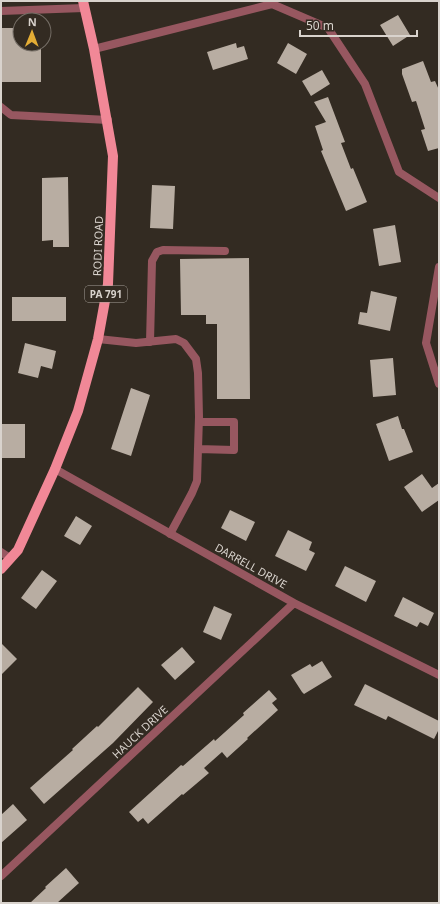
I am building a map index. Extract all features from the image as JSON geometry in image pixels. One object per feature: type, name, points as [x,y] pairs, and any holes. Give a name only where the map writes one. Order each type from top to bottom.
[{"type":"main road","name":"RODI ROAD","points":[[1,569],[18,550],[55,469],[78,411],[98,339],[108,284],[113,156],[108,120],[94,49],[83,4]]},
{"type":"street","points":[[1,11],[83,4]]},
{"type":"street","points":[[94,49],[272,4],[328,28],[365,84],[399,172],[439,198]]},
{"type":"street","points":[[1,106],[10,115],[108,120]]},
{"type":"street","points":[[150,342],[152,262],[157,252],[164,250],[225,251]]},
{"type":"street","points":[[439,267],[426,343],[439,384]]},
{"type":"street","points":[[98,339],[126,343],[176,339],[184,343],[196,359],[198,373],[199,422],[197,481],[170,534]]},
{"type":"street","points":[[198,449],[234,450],[234,422],[199,422]]},
{"type":"street","name":"DARRELL DRIVE","points":[[55,469],[294,603],[439,675]]},
{"type":"street","points":[[1,552],[10,558]]},
{"type":"street","name":"HAUCK DRIVE","points":[[1,876],[294,603]]},
{"type":"building","points":[[398,15],[410,35],[393,46],[380,25]]},
{"type":"building","points":[[1,28],[12,28],[12,52],[41,52],[41,82],[1,82]]},
{"type":"building","points":[[236,43],[237,48],[244,46],[248,59],[213,70],[207,52]]},
{"type":"building","points":[[288,43],[307,54],[296,74],[277,63]]},
{"type":"building","points":[[423,61],[431,82],[435,81],[439,90],[439,148],[428,151],[421,130],[425,129],[416,101],[412,102],[402,74],[402,69]]},
{"type":"building","points":[[322,70],[330,84],[311,96],[302,81]]},
{"type":"building","points":[[328,97],[345,142],[341,143],[351,169],[353,168],[367,202],[346,211],[321,151],[323,150],[315,126],[326,122],[314,102]]},
{"type":"building","points":[[68,177],[69,247],[53,247],[53,240],[42,241],[42,178]]},
{"type":"building","points":[[152,185],[175,186],[173,229],[150,228]]},
{"type":"building","points":[[395,225],[401,262],[379,266],[373,229]]},
{"type":"building","points":[[249,258],[250,399],[217,399],[217,324],[206,324],[206,315],[181,315],[180,259]]},
{"type":"building","points":[[371,291],[397,297],[390,331],[358,324],[360,312],[367,313]]},
{"type":"building","points":[[12,297],[66,297],[66,321],[12,321]]},
{"type":"building","points":[[25,343],[56,351],[52,369],[41,366],[38,378],[18,373]]},
{"type":"building","points":[[393,358],[396,395],[373,397],[370,360]]},
{"type":"building","points":[[131,388],[150,395],[131,456],[111,449]]},
{"type":"building","points":[[398,416],[402,429],[404,429],[413,452],[389,461],[376,424]]},
{"type":"building","points":[[1,424],[25,424],[25,458],[1,458]]},
{"type":"building","points":[[422,474],[432,488],[439,483],[439,500],[422,512],[404,487]]},
{"type":"building","points":[[230,510],[255,522],[246,541],[221,528]]},
{"type":"building","points":[[76,516],[92,526],[80,545],[64,536]]},
{"type":"building","points":[[288,530],[312,542],[309,550],[315,553],[306,571],[275,556]]},
{"type":"building","points":[[345,566],[376,581],[366,602],[335,586]]},
{"type":"building","points":[[42,570],[57,581],[36,609],[21,598]]},
{"type":"building","points":[[403,597],[434,613],[428,626],[420,622],[417,627],[394,616]]},
{"type":"building","points":[[214,606],[232,614],[221,640],[203,632]]},
{"type":"building","points":[[1,643],[17,659],[1,675]]},
{"type":"building","points":[[182,647],[195,662],[175,680],[161,665]]},
{"type":"building","points":[[322,661],[332,677],[304,694],[291,675],[310,664],[312,667]]},
{"type":"building","points":[[365,684],[439,721],[439,729],[434,739],[388,716],[386,720],[354,705]]},
{"type":"building","points":[[138,687],[153,702],[113,743],[44,804],[30,788],[73,750],[72,749],[97,726],[98,727]]},
{"type":"building","points":[[269,690],[277,699],[272,703],[278,710],[227,758],[222,752],[204,768],[209,773],[183,795],[182,794],[148,824],[143,818],[138,822],[129,812],[181,765],[183,766],[214,739],[215,741]]},
{"type":"building","points":[[13,804],[27,820],[1,843],[1,815]]},
{"type":"building","points":[[66,868],[79,883],[57,903],[30,903],[46,888],[45,887]]}]
